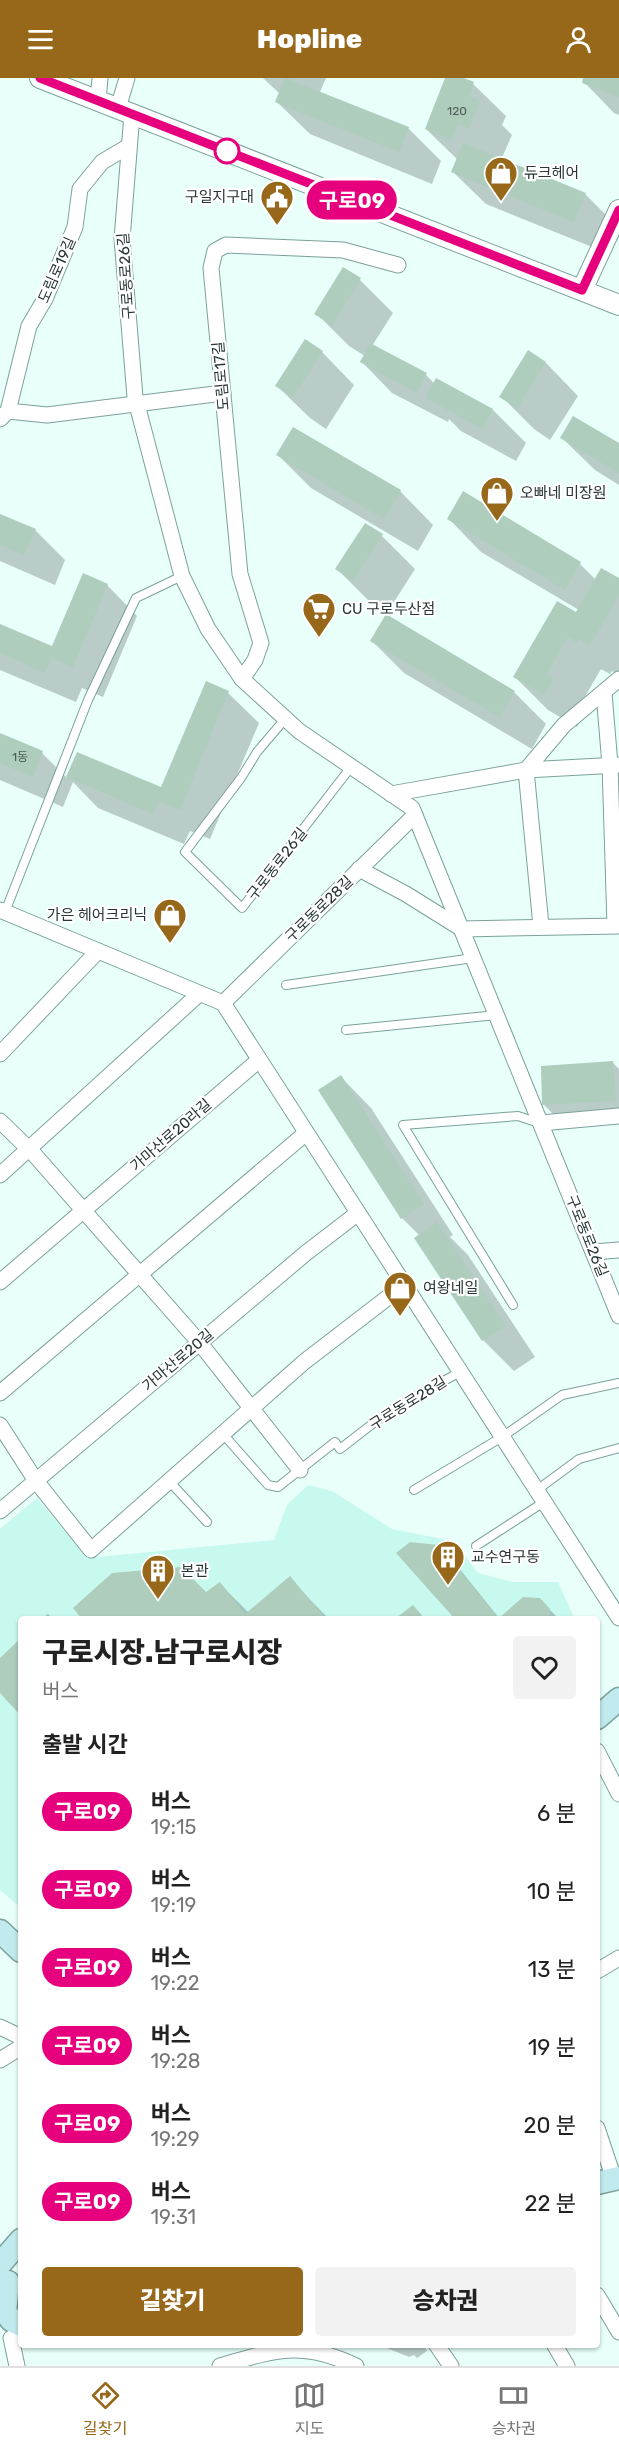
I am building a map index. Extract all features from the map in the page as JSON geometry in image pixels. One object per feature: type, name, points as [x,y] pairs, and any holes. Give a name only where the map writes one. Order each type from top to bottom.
[{"type":"main road","points":[[600,1715],[619,1699]]},
{"type":"main road","points":[[0,1931],[18,1948]]},
{"type":"main road","points":[[13,2335],[11,2320],[5,2311],[7,2276],[18,2248]]},
{"type":"street","points":[[40,78],[619,304]]},
{"type":"street","points":[[98,101],[100,78]]},
{"type":"street","name":"구로동로26길","points":[[127,78],[125,111],[129,146],[122,239],[136,403],[182,576],[208,629],[242,680],[285,719],[412,808],[619,1316]]},
{"type":"street","name":"도림로19길","points":[[4,415],[30,326],[45,299],[75,227],[80,189],[102,162],[129,146]]},
{"type":"street","points":[[582,290],[619,210]]},
{"type":"street","name":"도림로17길","points":[[242,680],[255,660],[261,644],[240,574],[211,267],[215,251],[226,245],[344,250],[398,265]]},
{"type":"street","points":[[4,415],[47,415],[223,393]]},
{"type":"street","points":[[541,926],[526,770],[564,725],[619,679]]},
{"type":"street","points":[[359,869],[406,894],[462,929],[617,926],[615,765],[604,693]]},
{"type":"street","points":[[391,795],[526,770],[615,765]]},
{"type":"street","name":"구로동로28길","points":[[415,815],[223,1004],[619,1618]]},
{"type":"street","points":[[2,914],[98,951],[223,1004]]},
{"type":"street","points":[[0,1054],[98,951]]},
{"type":"street","points":[[0,1174],[199,994]]},
{"type":"street","name":"가마산로20라길","points":[[0,1282],[259,1060]]},
{"type":"street","points":[[541,1123],[619,1116]]},
{"type":"street","points":[[0,1121],[84,1211],[199,1342],[300,1470]]},
{"type":"street","points":[[0,1393],[141,1276],[306,1133]]},
{"type":"street","name":"가마산로20길","points":[[0,1510],[306,1252],[358,1214]]},
{"type":"street","points":[[593,1252],[619,1250]]},
{"type":"street","points":[[0,1425],[36,1481],[91,1550],[304,1362],[404,1285]]},
{"type":"street","points":[[600,1757],[619,1794]]},
{"type":"street","points":[[600,1970],[618,1961]]},
{"type":"street","points":[[0,2027],[18,2036]]},
{"type":"street","points":[[0,2060],[18,2049]]},
{"type":"street","points":[[600,2140],[610,2180]]},
{"type":"street","points":[[600,2300],[619,2332]]},
{"type":"street","points":[[13,2335],[17,2366]]},
{"type":"street","points":[[439,2348],[452,2366]]},
{"type":"street","points":[[556,2348],[567,2366]]},
{"type":"street","points":[[220,2366],[270,2352],[292,2349],[327,2354],[356,2366]]},
{"type":"lane","points":[[2,914],[51,797],[88,700],[136,598],[182,576]]},
{"type":"lane","name":"구로동로26길","points":[[285,719],[257,752],[241,778],[185,852],[242,908],[351,767]]},
{"type":"lane","points":[[286,985],[473,958]]},
{"type":"lane","points":[[346,1030],[497,1015]]},
{"type":"lane","points":[[513,1305],[403,1125],[518,1116],[541,1123]]},
{"type":"lane","name":"구로동로28길","points":[[223,1434],[268,1485],[278,1487],[335,1442],[340,1449],[389,1411],[460,1371]]},
{"type":"lane","points":[[414,1490],[502,1437],[562,1395],[619,1383]]},
{"type":"lane","points":[[476,1546],[540,1496],[579,1459],[619,1448]]},
{"type":"lane","points":[[169,1481],[207,1522]]},
{"type":"shaded area","points":[[308,1485],[332,1491],[392,1529],[442,1539],[458,1547],[478,1573],[513,1582],[558,1582],[573,1616],[18,1616],[18,1905],[0,1890],[0,1529],[37,1498],[87,1558],[274,1540],[287,1505]]},
{"type":"building","points":[[285,78],[409,127],[399,152],[275,102]]},
{"type":"building","points":[[445,78],[464,78],[474,82],[469,96],[480,101],[469,128],[458,124],[451,140],[425,129]]},
{"type":"building","points":[[583,78],[619,78],[619,97],[582,83]]},
{"type":"building","points":[[463,143],[586,193],[574,222],[451,172]]},
{"type":"building","points":[[343,267],[361,278],[332,325],[314,314]]},
{"type":"building","points":[[305,339],[323,351],[293,397],[275,386]]},
{"type":"building","points":[[370,343],[427,373],[417,393],[360,362]]},
{"type":"building","points":[[528,350],[546,362],[517,408],[499,397]]},
{"type":"building","points":[[436,378],[493,409],[483,429],[426,398]]},
{"type":"building","points":[[573,416],[619,443],[619,473],[560,438]]},
{"type":"building","points":[[293,427],[401,490],[384,519],[276,455]]},
{"type":"building","points":[[463,491],[581,562],[565,590],[447,519]]},
{"type":"building","points":[[0,514],[36,529],[24,555],[0,545]]},
{"type":"building","points":[[365,523],[383,534],[353,581],[335,569]]},
{"type":"building","points":[[601,568],[619,578],[619,595],[590,645],[578,639],[576,642],[568,637],[546,675],[553,679],[544,695],[513,677],[557,601],[576,612]]},
{"type":"building","points":[[83,573],[108,584],[73,667],[51,658],[45,673],[0,653],[0,624],[52,646]]},
{"type":"building","points":[[386,614],[515,691],[499,717],[370,641]]},
{"type":"building","points":[[206,681],[229,691],[180,810],[159,801],[153,814],[66,777],[77,752],[161,787]]},
{"type":"building","points":[[0,733],[43,751],[33,777],[0,763]]},
{"type":"building","points":[[613,1061],[616,1101],[542,1105],[541,1066]]},
{"type":"building","points":[[341,1075],[424,1204],[401,1219],[318,1090]]},
{"type":"building","points":[[437,1222],[506,1326],[482,1341],[414,1238]]},
{"type":"building","name":"교수연구동","points":[[410,1542],[439,1545],[496,1616],[452,1616],[396,1553]]},
{"type":"building","name":"본관","points":[[181,1567],[206,1592],[220,1582],[245,1614],[290,1576],[323,1616],[79,1616],[73,1608],[112,1573]]},
{"type":"building","name":"교수연구동","points":[[523,1597],[540,1598],[550,1609],[549,1616],[501,1616]]},
{"type":"building","points":[[413,1605],[422,1616],[399,1616]]},
{"type":"building","points":[[18,1641],[18,1713],[0,1693],[0,1658]]},
{"type":"bus line","name":"구로09","points":[[40,78],[582,290],[619,210]]},
{"type":"place","name":"듀크헤어","points":[[501,202]]},
{"type":"place","name":"구일지구대","points":[[277,226]]},
{"type":"place","name":"오빠네 미장원","points":[[497,522]]},
{"type":"place","name":"CU 구로두산점","points":[[319,638]]},
{"type":"place","name":"가은 헤어크리닉","points":[[170,944]]},
{"type":"place","name":"여왕네일","points":[[400,1317]]},
{"type":"place","name":"교수연구동","points":[[448,1586]]},
{"type":"place","name":"본관","points":[[158,1600]]}]
